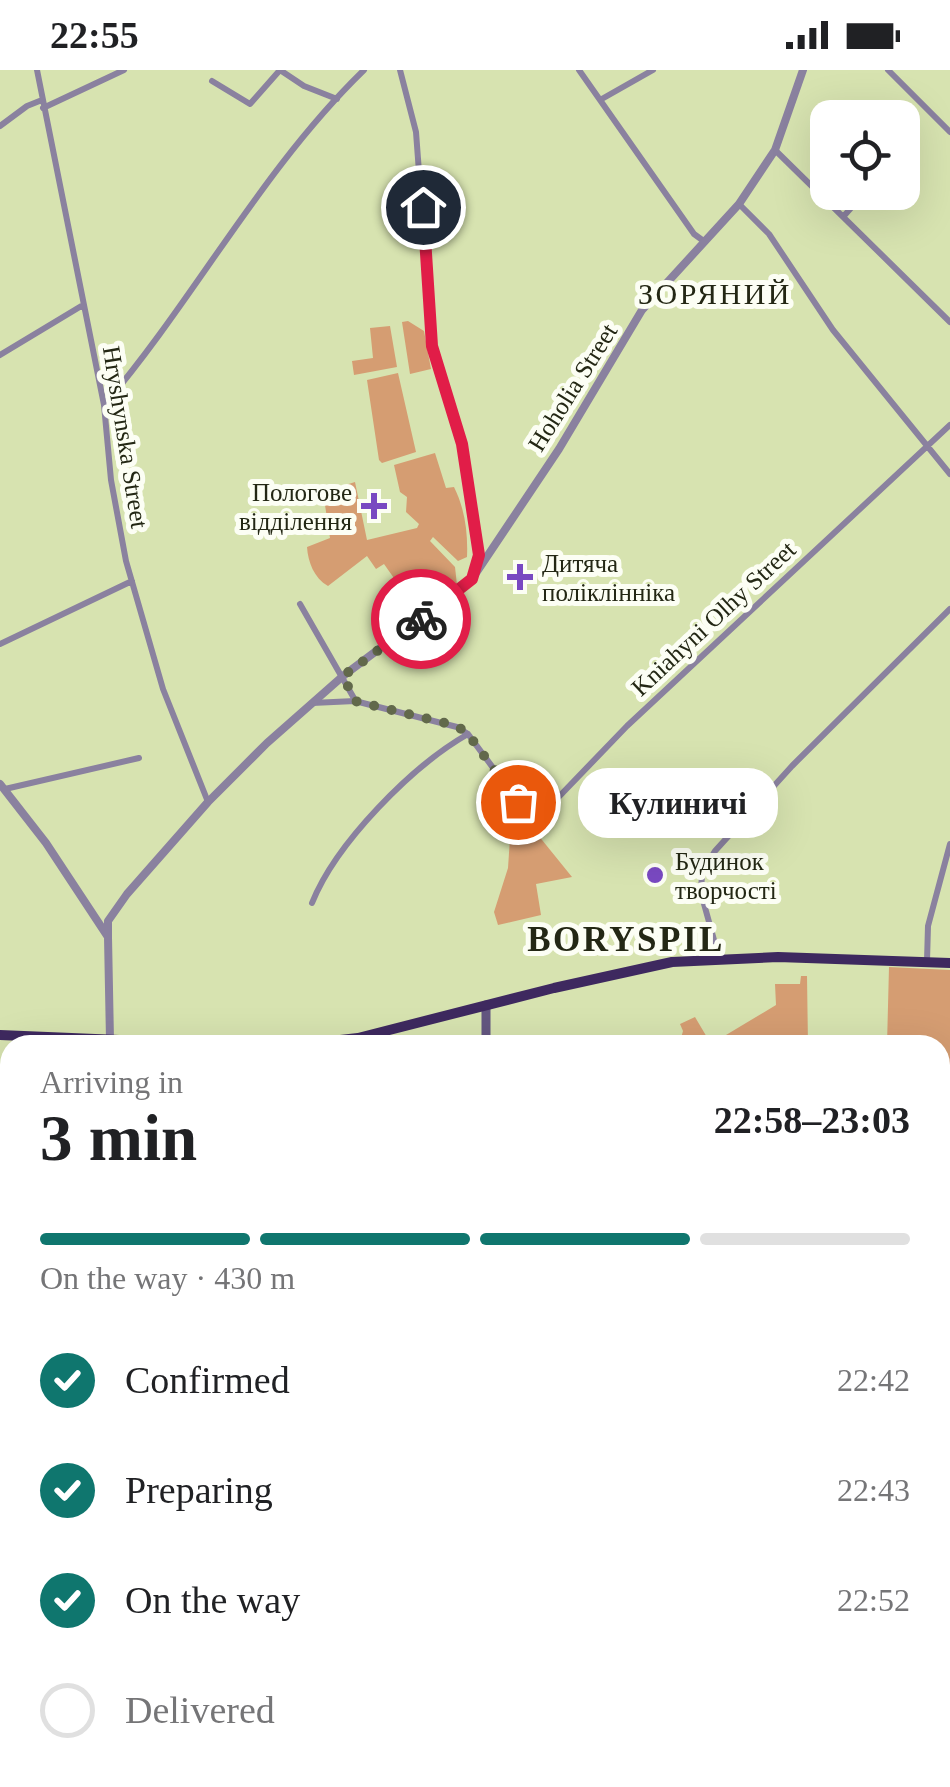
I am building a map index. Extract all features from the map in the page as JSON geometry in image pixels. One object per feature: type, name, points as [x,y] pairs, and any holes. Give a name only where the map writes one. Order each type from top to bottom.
[{"type":"highway","points":[[370,1035],[628,971],[719,958],[950,963]]},
{"type":"main road","points":[[486,1006],[486,1035]]},
{"type":"street","name":"Hryshynska Street","points":[[37,70],[104,406],[111,480],[132,582],[164,689],[208,802]]},
{"type":"street","points":[[0,126],[27,106],[42,104],[124,70]]},
{"type":"street","points":[[104,406],[141,362],[246,212],[364,70]]},
{"type":"street","points":[[400,70],[416,132],[432,346],[462,444],[476,528],[479,555],[472,579]]},
{"type":"street","points":[[579,70],[694,234],[706,242]]},
{"type":"street","points":[[600,100],[653,70]]},
{"type":"street","name":"Hoholia Street","points":[[108,937],[108,920],[114,910],[208,802],[343,676],[472,579],[559,449],[642,310],[740,204],[775,150],[803,70]]},
{"type":"street","points":[[888,70],[950,132]]},
{"type":"street","points":[[212,82],[250,104],[276,74],[284,71],[304,86],[337,99]]},
{"type":"street","points":[[775,150],[950,322]]},
{"type":"street","points":[[740,204],[769,234],[832,330],[950,474]]},
{"type":"street","points":[[843,217],[849,210]]},
{"type":"street","points":[[0,356],[83,305]]},
{"type":"street","name":"Kniahyni Olhy Street","points":[[468,734],[525,810],[538,814],[950,425]]},
{"type":"street","points":[[0,644],[132,582]]},
{"type":"street","points":[[300,604],[355,701]]},
{"type":"street","points":[[719,958],[701,893],[702,873],[715,851],[792,766],[950,609]]},
{"type":"street","points":[[311,704],[355,701],[457,726],[468,734],[370,816],[328,870],[312,903]]},
{"type":"street","points":[[109,1035],[108,937],[46,842],[2,786],[139,758]]},
{"type":"street","points":[[927,962],[928,926],[950,844]]},
{"type":"shaded area","points":[[408,321],[424,331],[431,369],[410,374],[402,322]]},
{"type":"shaded area","points":[[390,326],[397,367],[354,375],[352,361],[373,358],[370,328]]},
{"type":"shaded area","points":[[398,373],[416,452],[382,463],[367,380]]},
{"type":"shaded area","points":[[435,453],[446,488],[454,487],[461,504],[467,557],[458,561],[433,537],[430,541],[455,567],[457,585],[408,622],[404,617],[415,608],[384,564],[376,569],[367,556],[328,586],[323,583],[313,569],[307,547],[330,538],[323,492],[355,482],[367,540],[417,528],[419,524],[406,512],[407,497],[400,492],[394,465]]},
{"type":"shaded area","points":[[512,808],[517,809],[572,877],[536,884],[541,915],[498,925],[494,912],[508,868]]},
{"type":"shaded area","points":[[889,967],[950,970],[950,1035],[887,1035]]},
{"type":"shaded area","points":[[801,976],[807,976],[808,1035],[726,1035],[776,1005],[775,984],[800,984]]},
{"type":"shaded area","points":[[695,1017],[706,1035],[682,1035],[680,1024]]},
{"type":"way so far","points":[[421,619],[343,676],[355,701],[457,726],[468,734],[518,802]]},
{"type":"place","name":"Пологове відділення","points":[[374,506]]},
{"type":"place","name":"Дитяча поліклінніка","points":[[520,577]]},
{"type":"place","name":"Кулиничі","points":[[518,802]]},
{"type":"place","name":"Будинок творчості","points":[[655,875]]},
{"type":"district","name":"ЗОРЯНИЙ","points":[[715,294]]},
{"type":"district","name":"BORYSPIL","points":[[626,939]]},
{"type":"route","points":[[421,619],[472,579],[479,555],[462,444],[432,346],[423,207]]}]
